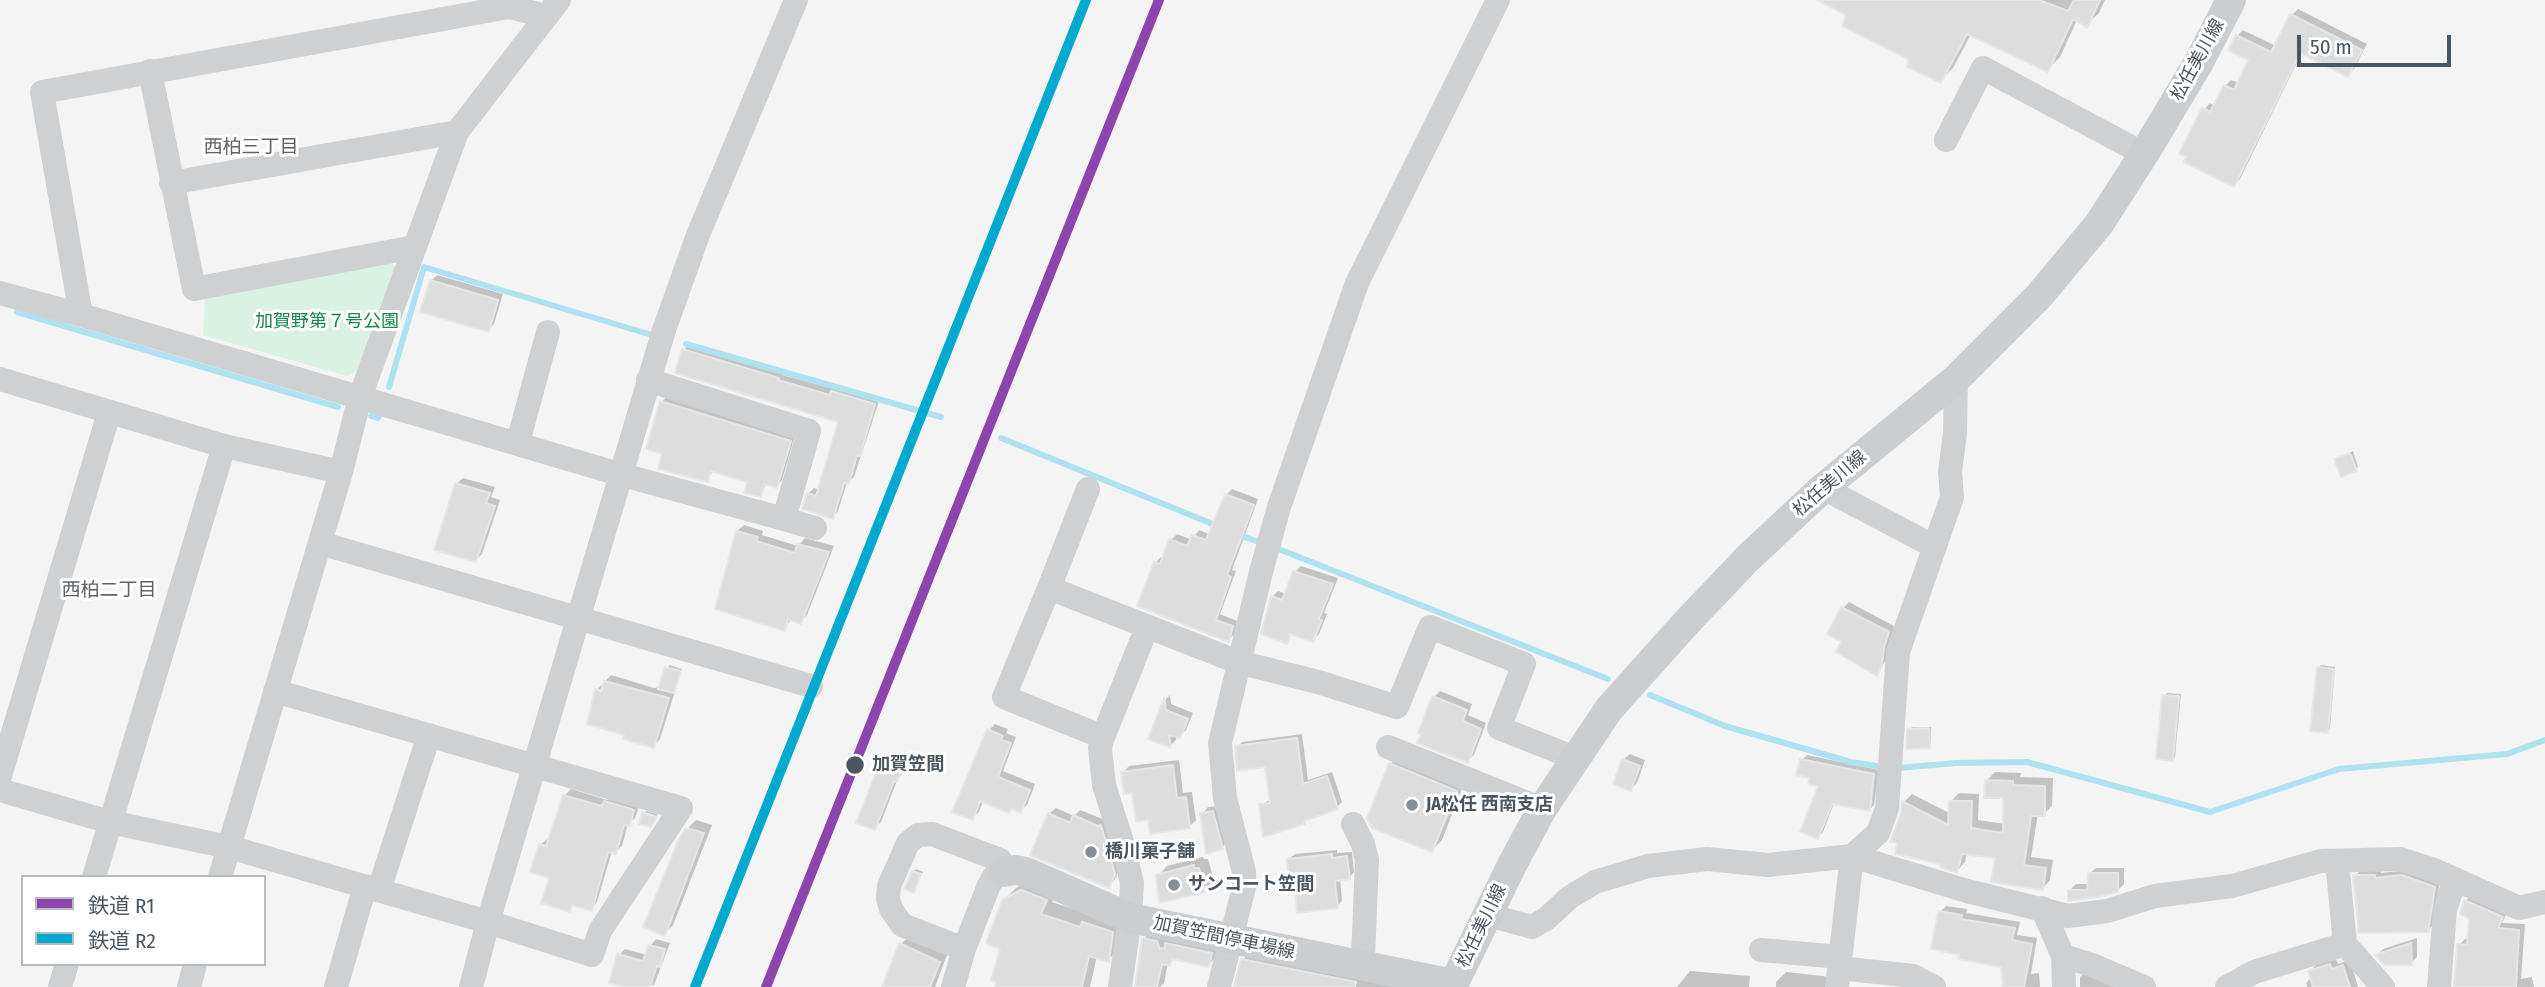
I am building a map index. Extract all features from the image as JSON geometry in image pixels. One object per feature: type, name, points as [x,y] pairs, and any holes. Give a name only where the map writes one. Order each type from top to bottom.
[{"type":"main road","name":"松任美川線","points":[[1453,985],[1542,809],[1609,709],[1748,558],[1823,488],[1956,379],[2039,296],[2099,224],[2199,62],[2231,0]]},
{"type":"main road","name":"加賀笠間停車場線","points":[[1003,872],[1026,872],[1130,918],[1453,985]]},
{"type":"street","points":[[471,987],[648,380],[698,235],[796,0]]},
{"type":"street","points":[[1219,987],[1244,887],[1244,873],[1225,798],[1220,743],[1238,662],[1279,507],[1357,283],[1498,0]]},
{"type":"street","points":[[81,314],[42,92],[509,7],[553,8]]},
{"type":"street","points":[[221,875],[341,472],[360,397],[457,132],[553,8]]},
{"type":"street","points":[[1946,140],[1983,68],[2144,154]]},
{"type":"street","points":[[150,71],[194,289],[414,247]]},
{"type":"street","points":[[172,183],[457,132]]},
{"type":"street","points":[[0,293],[81,314],[620,474],[815,528]]},
{"type":"street","points":[[518,442],[548,332]]},
{"type":"street","points":[[0,379],[224,446],[341,472]]},
{"type":"street","points":[[1839,971],[1852,856],[1878,833],[1887,808],[1898,652],[1952,497],[1950,472],[1955,433],[1956,379]]},
{"type":"street","points":[[648,380],[809,431],[784,519]]},
{"type":"street","points":[[0,776],[109,413]]},
{"type":"street","points":[[94,875],[224,446]]},
{"type":"street","points":[[1823,488],[1935,547]]},
{"type":"street","points":[[1088,489],[1004,697],[1103,737]]},
{"type":"street","points":[[320,543],[811,686]]},
{"type":"street","points":[[1049,588],[1238,662],[1318,682],[1397,707],[1430,627],[1524,664],[1499,728],[1575,758]]},
{"type":"street","points":[[1120,987],[1132,883],[1104,785],[1100,748],[1147,626]]},
{"type":"street","points":[[0,790],[110,822],[229,847],[592,955],[600,931],[681,808],[275,691]]},
{"type":"street","points":[[336,987],[429,735]]},
{"type":"street","points":[[1388,747],[1542,809]]},
{"type":"street","points":[[1353,824],[1367,860],[1363,958]]},
{"type":"street","points":[[953,987],[964,949],[989,885],[994,876],[1003,872],[1000,860],[932,834],[918,835],[908,843],[889,886],[888,899],[895,917],[902,925],[964,949]]},
{"type":"street","points":[[1488,915],[1532,927],[1546,919],[1570,897],[1595,882],[1648,866],[1707,859],[1769,865],[1852,856],[1967,891],[2068,916],[2106,911],[2155,896],[2232,886],[2321,861],[2400,859],[2455,879],[2519,908],[2545,902]]},
{"type":"street","points":[[2337,861],[2345,944],[2383,987]]},
{"type":"street","points":[[2439,987],[2445,910],[2455,879]]},
{"type":"street","points":[[2042,908],[2063,956],[2064,987]]},
{"type":"street","points":[[2227,987],[2254,972],[2345,944]]},
{"type":"street","points":[[1761,950],[1839,971],[1913,976],[1934,987]]},
{"type":"street","points":[[2063,956],[2144,987]]},
{"type":"street","points":[[60,987],[66,966]]},
{"type":"street","points":[[189,987],[194,966]]},
{"type":"green space","name":"加賀野第７号公園","points":[[391,261],[396,268],[362,368],[347,376],[203,335],[205,298]]},
{"type":"building","points":[[1817,0],[2039,0],[2068,11],[2074,0],[2100,0],[2087,28],[2073,19],[2048,72],[1967,34],[1941,83],[1907,67],[1908,59],[1842,26],[1846,15]]},
{"type":"building","points":[[2290,14],[2362,50],[2348,77],[2300,53],[2234,187],[2184,162],[2186,157],[2179,154],[2202,108],[2210,112],[2224,85],[2234,90],[2248,60],[2228,50],[2236,35],[2271,52]]},
{"type":"building","points":[[430,280],[498,300],[489,332],[420,312]]},
{"type":"building","points":[[682,349],[830,395],[831,391],[875,404],[860,456],[857,455],[849,484],[844,483],[833,519],[802,509],[807,493],[816,496],[838,422],[675,373]]},
{"type":"building","points":[[660,401],[791,441],[777,488],[764,484],[761,497],[744,493],[747,482],[711,471],[708,482],[658,469],[662,454],[646,449]]},
{"type":"building","points":[[2350,453],[2357,471],[2341,477],[2334,459]]},
{"type":"building","points":[[455,483],[490,493],[486,503],[495,506],[476,562],[434,550]]},
{"type":"building","points":[[1225,494],[1254,505],[1227,575],[1231,577],[1216,620],[1233,626],[1229,642],[1137,606],[1154,562],[1160,564],[1169,539],[1187,546],[1192,535],[1206,540]]},
{"type":"building","points":[[736,531],[758,537],[756,541],[795,553],[797,544],[829,552],[801,624],[788,619],[785,631],[715,609]]},
{"type":"building","points":[[1293,571],[1333,584],[1313,642],[1290,634],[1287,644],[1261,634],[1271,596],[1282,600]]},
{"type":"building","points":[[1841,607],[1889,632],[1877,676],[1836,652],[1841,642],[1827,634]]},
{"type":"building","points":[[665,667],[681,671],[674,693],[658,689]]},
{"type":"building","points":[[2317,667],[2334,669],[2328,733],[2310,731]]},
{"type":"building","points":[[604,681],[669,698],[654,748],[623,739],[624,735],[587,724],[595,689],[601,691]]},
{"type":"building","points":[[2162,695],[2179,696],[2173,761],[2156,759]]},
{"type":"building","points":[[1432,696],[1467,710],[1463,721],[1481,729],[1468,763],[1417,743]]},
{"type":"building","points":[[1164,698],[1166,710],[1188,719],[1180,738],[1169,735],[1171,748],[1148,739]]},
{"type":"building","points":[[1929,728],[1930,748],[1906,749],[1907,729]]},
{"type":"building","points":[[987,729],[1003,736],[1001,740],[1011,743],[998,777],[1030,790],[1021,813],[1011,809],[1009,813],[980,801],[973,820],[952,812]]},
{"type":"building","points":[[1297,738],[1303,784],[1327,776],[1338,809],[1304,821],[1305,824],[1263,837],[1259,804],[1270,803],[1265,767],[1237,771],[1235,746]]},
{"type":"building","points":[[882,758],[903,766],[897,782],[894,781],[875,830],[856,823]]},
{"type":"building","points":[[1622,759],[1640,766],[1631,791],[1613,784]]},
{"type":"building","points":[[1800,759],[1874,774],[1870,811],[1832,804],[1818,839],[1800,832],[1818,786],[1808,784],[1809,778],[1796,775]]},
{"type":"building","name":"JA松任 西南支店","points":[[1389,763],[1457,791],[1432,852],[1372,828],[1367,818]]},
{"type":"building","points":[[1173,765],[1177,798],[1186,797],[1190,828],[1150,834],[1148,820],[1136,821],[1132,793],[1124,794],[1121,772]]},
{"type":"building","points":[[1985,780],[2013,781],[2013,785],[2045,786],[2045,816],[2031,816],[2024,865],[2046,868],[2043,890],[1991,882],[1995,858],[1962,854],[1957,873],[1940,867],[1940,864],[1895,854],[1897,843],[1890,842],[1901,813],[1902,801],[1948,825],[1949,801],[1972,801],[1971,828],[2003,833],[2003,798],[1984,798]]},
{"type":"building","points":[[563,795],[602,806],[604,801],[634,810],[630,826],[624,825],[616,854],[608,852],[592,911],[572,905],[570,912],[541,903],[549,878],[530,872],[539,844],[546,846]]},
{"type":"building","points":[[1213,811],[1223,849],[1206,854],[1200,813]]},
{"type":"building","points":[[642,812],[657,817],[651,827],[639,824]]},
{"type":"building","points":[[1048,813],[1070,823],[1073,815],[1101,825],[1115,874],[1109,888],[1030,855]]},
{"type":"building","points":[[686,828],[704,833],[665,936],[643,927]]},
{"type":"building","points":[[1332,854],[1332,858],[1347,856],[1350,879],[1335,881],[1338,908],[1297,913],[1295,888],[1290,889],[1287,859]]},
{"type":"building","name":"サンコート笠間","points":[[1194,865],[1194,868],[1199,868],[1205,892],[1159,903],[1156,875]]},
{"type":"building","points":[[912,871],[921,874],[914,893],[904,889]]},
{"type":"building","points":[[2088,873],[2118,873],[2118,892],[2068,901],[2068,890],[2087,890]]},
{"type":"building","points":[[2353,875],[2375,875],[2375,878],[2402,875],[2435,887],[2428,932],[2359,933]]},
{"type":"building","points":[[1021,890],[1047,900],[1041,914],[1080,927],[1082,922],[1113,932],[1109,962],[1089,956],[1082,987],[995,987],[996,982],[991,981],[1000,949],[986,943],[1002,900]]},
{"type":"building","points":[[2464,900],[2503,917],[2498,928],[2519,930],[2516,987],[2454,987],[2457,944],[2467,945],[2469,919],[2460,914]]},
{"type":"building","points":[[1938,911],[1962,915],[1961,919],[2015,928],[2012,940],[2032,944],[2024,987],[2003,987],[2001,967],[1958,959],[1959,955],[1931,949]]},
{"type":"building","points":[[1142,938],[1157,941],[1160,949],[1165,948],[1165,943],[1212,953],[1209,967],[1172,959],[1170,966],[1162,964],[1157,987],[1135,987]]},
{"type":"building","points":[[899,943],[940,962],[930,987],[882,987]]},
{"type":"building","points":[[2411,943],[2412,965],[2384,965],[2375,955]]},
{"type":"building","points":[[648,945],[665,949],[650,987],[624,987],[609,983],[617,954],[643,961]]},
{"type":"building","points":[[1241,959],[1356,982],[1355,987],[1234,987]]},
{"type":"building","points":[[2330,964],[2332,969],[2343,965],[2350,987],[2313,987],[2308,971]]},
{"type":"waterway","points":[[389,387],[424,267],[652,335]]},
{"type":"waterway","points":[[17,312],[338,407]]},
{"type":"waterway","points":[[686,344],[941,417]]},
{"type":"waterway","points":[[371,416],[378,418],[380,414]]},
{"type":"waterway","points":[[1001,438],[1220,527]]},
{"type":"waterway","points":[[1237,534],[1261,543]]},
{"type":"waterway","points":[[1276,548],[1608,679]]},
{"type":"waterway","points":[[1650,695],[1725,726],[1851,762],[1883,767]]},
{"type":"waterway","points":[[1898,768],[1956,763],[2027,762],[2210,812],[2339,769],[2507,754],[2545,740]]},
{"type":"rail line","name":"R2","points":[[695,987],[1086,0]]},
{"type":"rail line","name":"R1","points":[[766,987],[1159,0]]},
{"type":"place","name":"加賀笠間","points":[[855,765]]},
{"type":"place","name":"JA松任 西南支店","points":[[1412,805]]},
{"type":"place","name":"橋川菓子舗","points":[[1091,852]]},
{"type":"place","name":"サンコート笠間","points":[[1174,885]]},
{"type":"district","name":"西柏三丁目","points":[[251,148]]},
{"type":"district","name":"西柏二丁目","points":[[109,591]]}]
